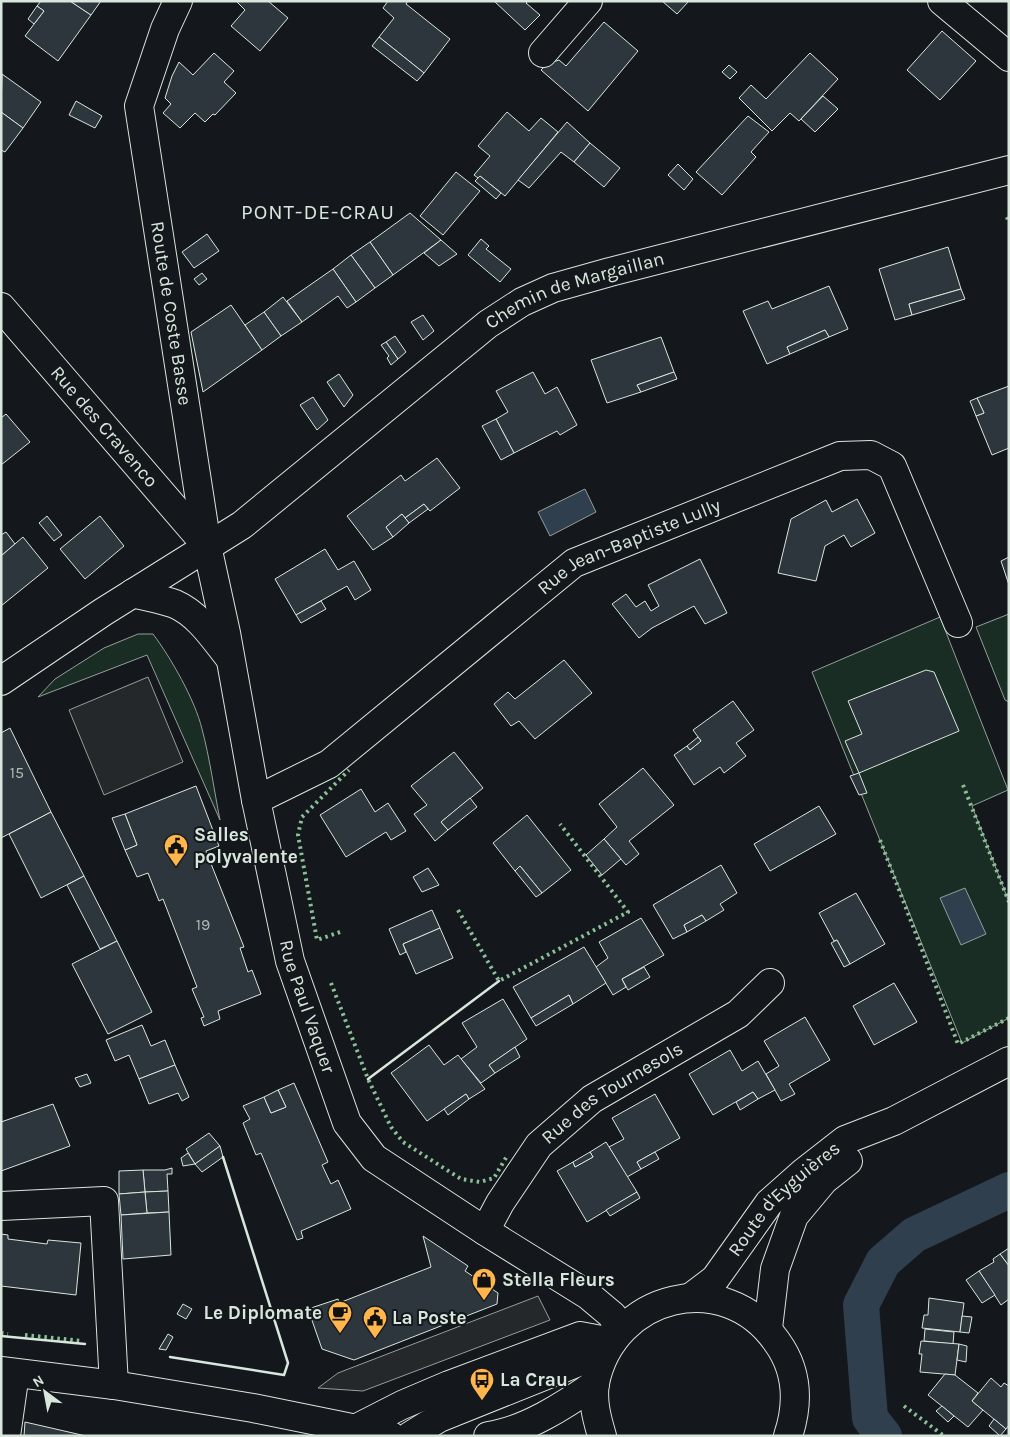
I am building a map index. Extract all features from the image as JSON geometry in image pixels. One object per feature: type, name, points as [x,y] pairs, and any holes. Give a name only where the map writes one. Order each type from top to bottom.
[{"type":"street","name":"Route de Coste Basse","points":[[178,1],[165,29],[139,106],[207,546]]},
{"type":"street","points":[[543,53],[588,1]]},
{"type":"street","points":[[942,1],[1009,56]]},
{"type":"street","name":"Chemin de Margaillan","points":[[207,546],[242,525],[488,324],[522,302],[553,288],[610,272],[1009,170]]},
{"type":"street","name":"Rue des Cravenco","points":[[1,306],[207,546]]},
{"type":"street","name":"Rue Jean-Baptiste Lully","points":[[256,800],[329,764],[574,564],[840,456],[871,455],[892,466],[958,623]]},
{"type":"street","points":[[1,681],[207,546]]},
{"type":"street","name":"Rue Paul Vaquer","points":[[207,546],[231,659],[256,800],[290,961],[347,1123],[374,1158],[485,1231],[588,1295],[613,1316],[612,1342]]},
{"type":"street","points":[[133,593],[175,604],[187,610],[206,627],[231,659]]},
{"type":"street","name":"Rue des Tournesols","points":[[485,1231],[500,1202],[539,1145],[592,1099],[738,1014],[770,983]]},
{"type":"street","name":"Route d'Eyguières","points":[[690,1298],[715,1278],[769,1203],[804,1172],[845,1140],[894,1121],[1009,1061]]},
{"type":"street","name":"Route d'Eyguières","points":[[768,1328],[774,1269],[794,1216],[824,1180],[855,1156],[894,1121]]},
{"type":"street","points":[[1,1206],[104,1201],[114,1385]]},
{"type":"street","points":[[410,1436],[438,1418],[612,1342],[639,1315],[664,1303],[690,1298],[718,1300],[727,1303],[745,1310],[768,1328],[786,1354],[795,1385],[796,1430]]},
{"type":"street","points":[[355,1429],[402,1405],[580,1336],[612,1342]]},
{"type":"street","points":[[602,1436],[595,1412],[595,1384],[612,1342]]},
{"type":"street","points":[[6,1436],[8,1372],[114,1385],[254,1408],[391,1436]]},
{"type":"street","points":[[488,1436],[502,1434],[542,1416],[577,1397],[595,1384]]},
{"type":"green space","points":[[1009,614],[1009,702],[1005,700],[976,627]]},
{"type":"green space","points":[[940,617],[1008,790],[972,806],[1009,902],[1009,1018],[962,1043],[812,672]]},
{"type":"green space","points":[[138,634],[153,634],[175,667],[194,705],[205,740],[220,820],[147,655],[38,697],[55,679],[104,648]]},
{"type":"shaded area","points":[[148,677],[183,762],[104,795],[69,710]]},
{"type":"shaded area","points":[[538,1296],[550,1320],[363,1391],[318,1388],[338,1373]]},
{"type":"water","points":[[585,489],[596,512],[550,536],[538,512]]},
{"type":"water","points":[[965,888],[986,934],[961,945],[940,898]]},
{"type":"building","points":[[41,1],[70,1],[91,15],[58,61],[25,36],[44,11],[37,6]]},
{"type":"building","points":[[70,1],[101,1],[91,15]]},
{"type":"building","points":[[236,1],[268,1],[288,18],[260,51],[231,26],[245,10]]},
{"type":"building","points":[[388,1],[408,1],[406,4],[450,39],[424,73],[379,37],[394,18],[383,8]]},
{"type":"building","points":[[494,1],[528,1],[526,3],[540,15],[525,30]]},
{"type":"building","points":[[662,1],[689,1],[677,14]]},
{"type":"building","points":[[37,6],[44,11],[34,24],[28,19]]},
{"type":"building","points":[[604,22],[638,51],[588,111],[541,70],[547,64],[559,60],[566,66]]},
{"type":"building","points":[[942,31],[976,61],[940,100],[907,70]]},
{"type":"building","points":[[379,37],[424,73],[417,81],[372,46]]},
{"type":"building","points":[[214,53],[234,71],[224,82],[236,93],[215,115],[213,114],[205,122],[195,113],[180,128],[163,113],[171,104],[165,98],[172,76],[179,62],[193,75]]},
{"type":"building","points":[[810,53],[838,79],[799,121],[790,113],[772,131],[739,98],[751,85],[766,99]]},
{"type":"building","points":[[729,65],[737,72],[730,79],[722,72]]},
{"type":"building","points":[[2,74],[41,102],[23,128],[1,112]]},
{"type":"building","points":[[823,96],[838,109],[815,132],[801,119]]},
{"type":"building","points":[[76,101],[102,116],[95,128],[69,115]]},
{"type":"building","points":[[1,112],[23,128],[5,152],[1,150]]},
{"type":"building","points":[[507,112],[529,131],[541,118],[558,132],[505,196],[480,176],[478,178],[474,175],[490,156],[478,146]]},
{"type":"building","points":[[748,116],[769,132],[751,152],[756,157],[722,195],[696,172]]},
{"type":"building","points":[[567,122],[590,143],[574,162],[561,152],[529,188],[518,180]]},
{"type":"building","points":[[590,143],[620,168],[604,187],[574,162]]},
{"type":"building","points":[[678,164],[693,179],[684,190],[668,175]]},
{"type":"building","points":[[456,172],[480,191],[443,235],[420,216]]},
{"type":"building","points":[[480,176],[501,193],[496,199],[475,181]]},
{"type":"building","points":[[410,213],[441,240],[393,275],[370,242]]},
{"type":"building","points":[[207,234],[219,251],[194,268],[182,252]]},
{"type":"building","points":[[481,239],[489,246],[486,249],[511,269],[500,282],[468,255]]},
{"type":"building","points":[[441,240],[457,254],[439,266],[424,253]]},
{"type":"building","points":[[370,242],[393,275],[375,288],[351,255]]},
{"type":"building","points":[[948,247],[961,289],[909,304],[912,315],[895,320],[879,269]]},
{"type":"building","points":[[351,255],[375,288],[356,302],[333,269]]},
{"type":"building","points":[[333,269],[356,302],[347,308],[338,296],[302,322],[287,301]]},
{"type":"building","points":[[202,273],[207,279],[199,285],[194,279]]},
{"type":"building","points":[[829,286],[848,329],[829,337],[825,330],[787,347],[790,354],[767,364],[743,311],[768,301],[772,309]]},
{"type":"building","points":[[961,289],[965,299],[912,315],[909,304]]},
{"type":"building","points":[[283,297],[302,322],[281,336],[264,312]]},
{"type":"building","points":[[231,305],[262,350],[203,392],[191,332]]},
{"type":"building","points":[[264,312],[281,336],[262,350],[245,325]]},
{"type":"building","points":[[423,315],[434,331],[423,340],[411,322]]},
{"type":"building","points":[[825,330],[829,337],[790,354],[787,347]]},
{"type":"building","points":[[395,336],[406,352],[398,359],[386,342]]},
{"type":"building","points":[[661,337],[674,372],[637,385],[641,392],[607,403],[591,360]]},
{"type":"building","points":[[386,342],[398,359],[391,365],[387,358],[389,356],[381,345]]},
{"type":"building","points":[[533,372],[545,394],[557,387],[577,425],[560,435],[557,431],[514,453],[496,419],[508,412],[496,391]]},
{"type":"building","points":[[674,372],[677,379],[641,392],[637,385]]},
{"type":"building","points":[[339,374],[353,395],[344,407],[327,382]]},
{"type":"building","points":[[1009,386],[1009,448],[992,455],[976,416],[984,413],[977,398]]},
{"type":"building","points":[[313,397],[328,420],[317,430],[300,405]]},
{"type":"building","points":[[977,398],[984,413],[976,416],[970,401]]},
{"type":"building","points":[[6,414],[30,442],[1,465],[1,418]]},
{"type":"building","points":[[496,419],[514,453],[501,460],[482,426]]},
{"type":"building","points":[[437,458],[460,488],[430,511],[424,504],[405,518],[402,514],[386,527],[393,537],[373,550],[347,516],[401,475],[405,481]]},
{"type":"building","points":[[857,499],[875,533],[851,547],[844,535],[825,546],[816,581],[778,573],[791,519],[826,500],[832,512]]},
{"type":"building","points":[[424,504],[428,509],[409,523],[405,518]]},
{"type":"building","points":[[402,514],[409,523],[393,537],[386,527]]},
{"type":"building","points":[[47,516],[62,535],[54,541],[39,523]]},
{"type":"building","points":[[100,516],[124,546],[85,579],[60,549]]},
{"type":"building","points":[[6,532],[15,544],[1,556],[1,535]]},
{"type":"building","points":[[23,537],[48,568],[1,606],[1,556]]},
{"type":"building","points":[[325,549],[338,570],[354,561],[371,590],[355,600],[347,586],[296,615],[275,579]]},
{"type":"building","points":[[1009,557],[1009,585],[1001,561]]},
{"type":"building","points":[[700,559],[727,613],[705,624],[694,606],[652,628],[639,638],[612,604],[626,594],[636,607],[645,601],[651,611],[659,606],[648,585]]},
{"type":"building","points":[[321,601],[326,609],[301,623],[296,615]]},
{"type":"building","points":[[564,660],[592,693],[535,739],[519,721],[511,726],[494,704],[508,692],[515,699]]},
{"type":"building","points":[[926,670],[934,672],[959,731],[859,773],[845,741],[862,734],[848,701]]},
{"type":"building","points":[[733,701],[754,730],[736,743],[746,756],[724,773],[720,767],[694,785],[674,755],[687,746],[690,750],[701,741],[693,730]]},
{"type":"building","points":[[10,728],[51,812],[1,838],[1,733]]},
{"type":"building","points":[[698,737],[701,741],[690,750],[687,746]]},
{"type":"building","points":[[454,752],[483,788],[441,822],[448,830],[435,841],[414,814],[427,805],[411,786]]},
{"type":"building","points":[[643,768],[674,805],[629,841],[639,854],[626,865],[604,839],[617,827],[599,804]]},
{"type":"building","points":[[859,773],[867,793],[859,795],[850,776]]},
{"type":"building","points":[[196,786],[219,846],[206,851],[244,947],[240,948],[248,972],[252,970],[261,994],[218,1011],[220,1019],[204,1026],[201,1018],[204,1017],[192,989],[197,987],[163,899],[159,901],[148,873],[137,877],[125,850],[137,845],[125,814]]},
{"type":"building","points":[[361,789],[375,812],[388,803],[406,831],[391,840],[386,832],[346,857],[320,815]]},
{"type":"building","points":[[470,798],[477,807],[448,830],[441,822]]},
{"type":"building","points":[[819,806],[836,834],[770,871],[754,844]]},
{"type":"building","points":[[51,812],[84,876],[41,898],[9,834]]},
{"type":"building","points":[[125,814],[137,845],[125,850],[112,818]]},
{"type":"building","points":[[527,815],[571,870],[542,893],[520,866],[515,871],[493,843]]},
{"type":"building","points":[[604,839],[621,859],[602,875],[586,855]]},
{"type":"building","points":[[721,865],[737,893],[720,904],[724,910],[706,921],[702,915],[684,925],[687,932],[673,939],[653,905]]},
{"type":"building","points":[[520,866],[542,893],[536,897],[515,871]]},
{"type":"building","points":[[428,868],[439,885],[422,892],[413,877]]},
{"type":"building","points":[[84,876],[117,941],[100,949],[67,885]]},
{"type":"building","points":[[856,893],[885,944],[850,964],[837,940],[834,941],[819,913]]},
{"type":"building","points":[[432,910],[440,928],[403,944],[406,952],[400,955],[389,929]]},
{"type":"building","points":[[702,915],[706,921],[687,932],[684,925]]},
{"type":"building","points":[[641,918],[664,955],[622,979],[626,987],[613,995],[596,967],[608,958],[599,942]]},
{"type":"building","points":[[440,928],[453,958],[416,974],[403,944]]},
{"type":"building","points":[[837,940],[850,964],[844,967],[831,943]]},
{"type":"building","points":[[117,941],[152,1012],[108,1034],[72,964]]},
{"type":"building","points":[[584,947],[606,983],[573,1004],[569,995],[531,1018],[513,987]]},
{"type":"building","points":[[644,967],[650,977],[628,990],[622,979]]},
{"type":"building","points":[[894,983],[917,1022],[874,1045],[853,1006]]},
{"type":"building","points":[[569,995],[573,1004],[536,1026],[531,1018]]},
{"type":"building","points":[[503,999],[527,1039],[489,1065],[495,1073],[481,1083],[461,1059],[477,1047],[462,1023]]},
{"type":"building","points":[[805,1017],[830,1060],[789,1084],[795,1094],[781,1101],[766,1074],[779,1066],[764,1041]]},
{"type":"building","points":[[142,1025],[151,1046],[165,1040],[175,1065],[139,1079],[129,1055],[115,1061],[106,1040]]},
{"type":"building","points":[[429,1045],[444,1065],[458,1055],[485,1089],[469,1099],[466,1094],[427,1121],[391,1073]]},
{"type":"building","points":[[515,1047],[520,1057],[495,1073],[489,1065]]},
{"type":"building","points":[[730,1050],[742,1071],[758,1061],[775,1090],[758,1099],[753,1092],[713,1115],[689,1074]]},
{"type":"building","points":[[175,1065],[189,1097],[182,1101],[178,1093],[149,1104],[139,1079]]},
{"type":"building","points":[[87,1074],[91,1083],[80,1087],[75,1078]]},
{"type":"building","points":[[294,1083],[328,1162],[322,1165],[331,1184],[338,1180],[351,1209],[301,1231],[303,1238],[297,1240],[261,1153],[256,1155],[243,1123],[250,1119],[243,1106],[264,1097],[271,1113],[286,1107],[278,1090]]},
{"type":"building","points":[[278,1090],[286,1107],[271,1113],[264,1097]]},
{"type":"building","points":[[753,1092],[758,1099],[740,1110],[736,1102]]},
{"type":"building","points":[[466,1094],[469,1099],[448,1115],[444,1109]]},
{"type":"building","points":[[655,1094],[680,1138],[637,1162],[641,1169],[627,1177],[609,1147],[624,1139],[612,1118]]},
{"type":"building","points":[[53,1104],[70,1146],[1,1171],[1,1122]]},
{"type":"building","points":[[209,1133],[220,1146],[195,1164],[186,1149]]},
{"type":"building","points":[[606,1142],[637,1192],[587,1222],[557,1171],[573,1162],[575,1167],[593,1157],[590,1152]]},
{"type":"building","points":[[220,1146],[223,1157],[202,1172],[195,1164]]},
{"type":"building","points":[[590,1152],[593,1157],[575,1167],[573,1162]]},
{"type":"building","points":[[655,1152],[659,1159],[641,1169],[637,1162]]},
{"type":"building","points":[[188,1153],[195,1164],[183,1166],[181,1158]]},
{"type":"building","points":[[172,1168],[172,1174],[167,1174],[168,1191],[145,1192],[143,1170],[165,1170]]},
{"type":"building","points":[[143,1170],[145,1192],[119,1194],[119,1171]]},
{"type":"building","points":[[168,1191],[169,1212],[147,1213],[145,1192]]},
{"type":"building","points":[[145,1192],[147,1213],[121,1215],[119,1194]]},
{"type":"building","points":[[637,1192],[640,1198],[610,1216],[606,1210]]},
{"type":"building","points":[[169,1212],[171,1255],[123,1259],[121,1215]]},
{"type":"building","points":[[1,1234],[8,1235],[8,1239],[47,1244],[48,1240],[81,1243],[76,1295],[1,1286]]},
{"type":"building","points":[[423,1236],[468,1266],[465,1271],[498,1293],[497,1304],[354,1360],[322,1349],[308,1309],[338,1299],[339,1303],[431,1267]]},
{"type":"building","points":[[1009,1248],[1009,1266],[1000,1254]]},
{"type":"building","points":[[1000,1254],[1009,1266],[1009,1299],[1001,1305],[979,1271],[994,1262],[993,1259]]},
{"type":"building","points":[[979,1271],[995,1295],[982,1303],[966,1280]]},
{"type":"building","points":[[929,1298],[964,1303],[960,1332],[922,1328],[924,1315],[928,1315]]},
{"type":"building","points":[[183,1304],[192,1309],[186,1319],[177,1314]]},
{"type":"building","points":[[962,1316],[972,1317],[969,1333],[960,1332]]},
{"type":"building","points":[[925,1329],[954,1332],[953,1344],[924,1341]]},
{"type":"building","points":[[168,1334],[173,1337],[166,1350],[159,1349]]},
{"type":"building","points":[[921,1341],[959,1344],[955,1375],[920,1372],[922,1354],[919,1354]]},
{"type":"building","points":[[959,1344],[967,1346],[966,1362],[957,1360]]},
{"type":"building","points":[[945,1374],[955,1375],[978,1393],[972,1401],[983,1410],[968,1427],[928,1395]]},
{"type":"building","points":[[991,1378],[1001,1387],[1004,1383],[1009,1386],[1009,1425],[1006,1429],[972,1401]]},
{"type":"building","points":[[942,1406],[954,1416],[948,1422],[936,1411]]},
{"type":"building","points":[[994,1419],[1006,1429],[1000,1436],[989,1426]]},
{"type":"building","points":[[25,1422],[86,1436],[24,1436]]},
{"type":"waterway","points":[[884,1436],[870,1418],[861,1305],[883,1262],[914,1235],[1009,1190]]},
{"type":"hedge","points":[[1007,217],[1009,223]]},
{"type":"hedge","points":[[340,932],[317,940],[298,835],[302,817],[349,770]]},
{"type":"hedge","points":[[963,785],[1009,902]]},
{"type":"hedge","points":[[458,910],[499,981],[628,912],[560,824]]},
{"type":"hedge","points":[[880,840],[958,1044],[1009,1018]]},
{"type":"hedge","points":[[331,983],[368,1079],[391,1127],[403,1142],[461,1179],[480,1182],[494,1178],[507,1156]]},
{"type":"hedge","points":[[1,1333],[8,1334]]},
{"type":"hedge","points":[[25,1335],[82,1341]]},
{"type":"hedge","points":[[904,1406],[944,1436]]},
{"type":"wall","points":[[368,1079],[499,981]]},
{"type":"wall","points":[[170,1357],[284,1375],[288,1363],[223,1157]]},
{"type":"wall","points":[[1,1336],[85,1344]]},
{"type":"place","name":"Salles polyvalente","points":[[176,867]]},
{"type":"place","name":"Stella Fleurs","points":[[484,1301]]},
{"type":"place","name":"Le Diplomate","points":[[340,1334]]},
{"type":"place","name":"La Poste","points":[[375,1339]]},
{"type":"place","name":"La Crau","points":[[482,1401]]},
{"type":"district","name":"PONT-DE-CRAU","points":[[318,212]]}]
